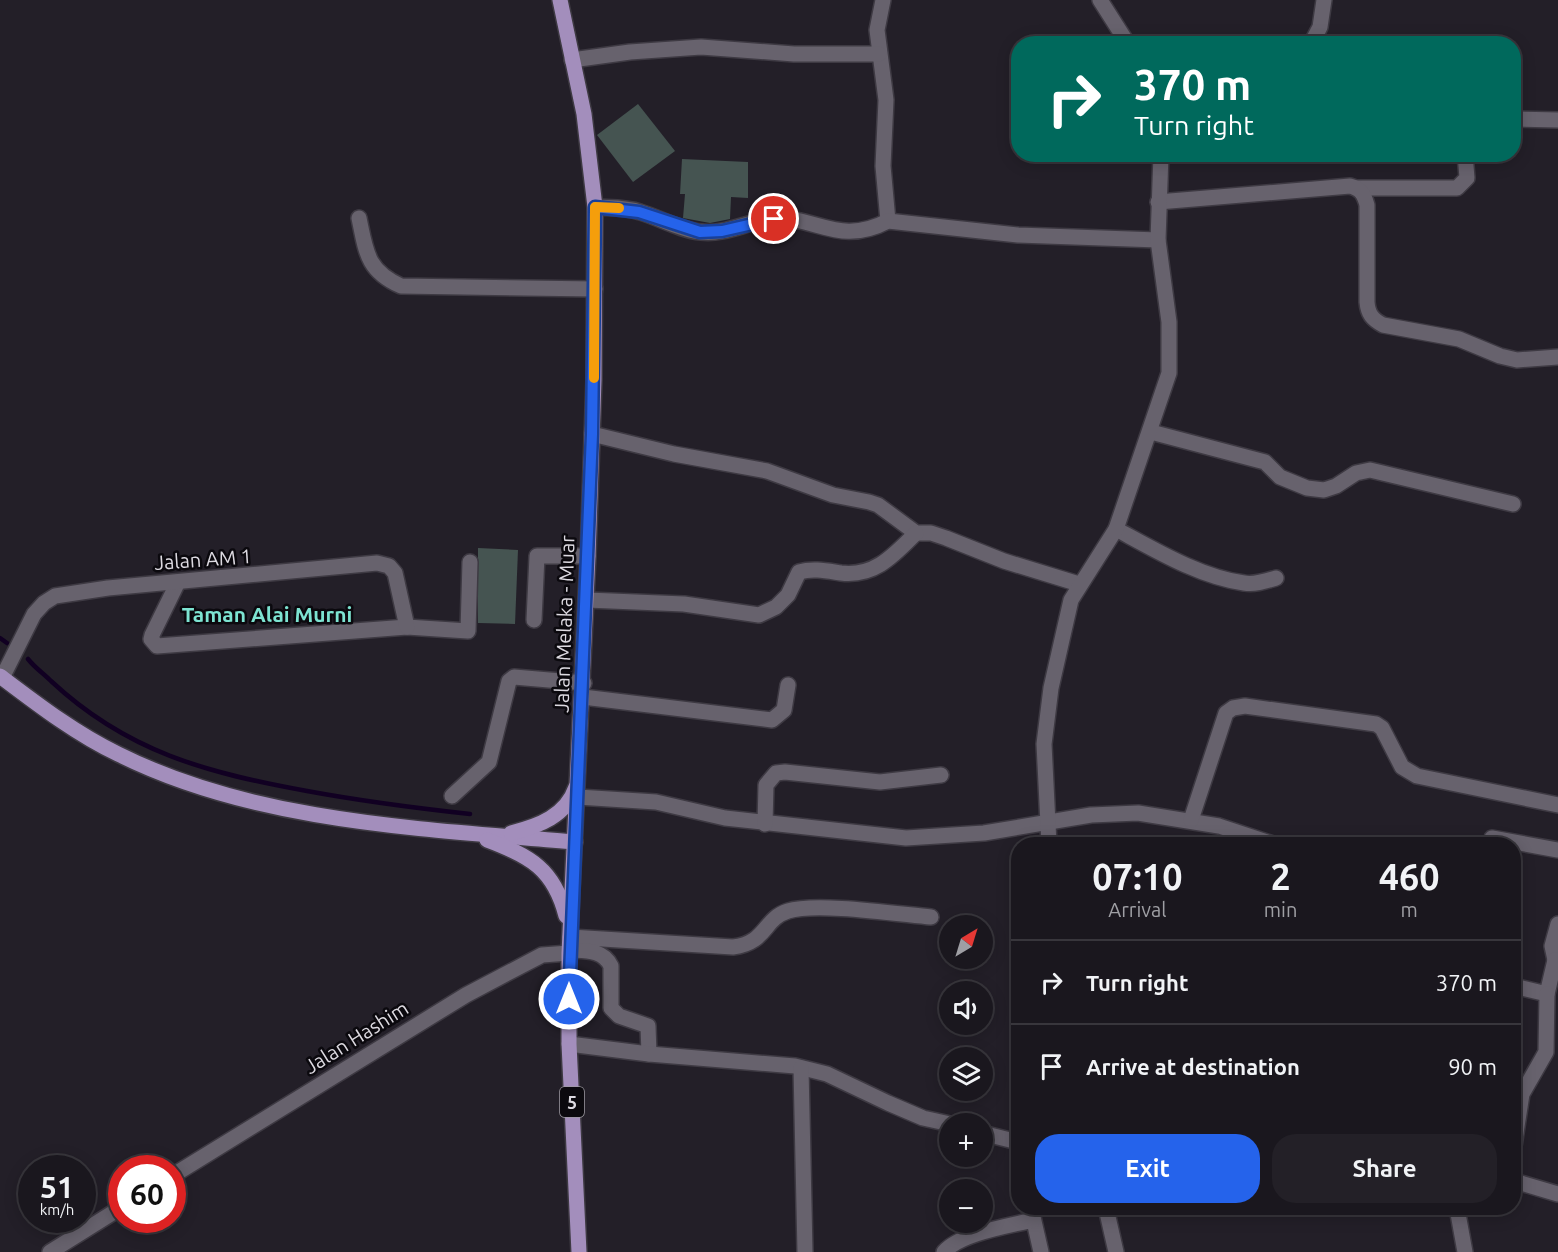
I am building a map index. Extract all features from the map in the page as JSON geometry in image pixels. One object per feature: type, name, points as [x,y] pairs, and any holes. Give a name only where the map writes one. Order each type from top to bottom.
[{"type":"main road","name":"Jalan Melaka - Muar","points":[[560,0],[587,132],[595,207],[588,556],[570,943],[569,1044],[579,1252]]},
{"type":"main road","points":[[1,677],[99,744],[149,769],[202,789],[394,827],[575,842]]},
{"type":"main road","points":[[500,836],[530,829],[549,820],[565,808],[579,779]]},
{"type":"main road","points":[[471,834],[520,852],[539,865],[554,882],[562,899],[570,943]]},
{"type":"street","points":[[883,0],[877,30],[879,54],[885,77],[884,166],[888,220]]},
{"type":"street","points":[[1100,0],[1123,36]]},
{"type":"street","points":[[1315,36],[1320,27],[1324,0]]},
{"type":"street","points":[[572,60],[630,52],[701,47],[794,54],[879,54]]},
{"type":"street","points":[[1521,119],[1558,120]]},
{"type":"street","points":[[1049,837],[1044,744],[1051,688],[1071,600],[1079,584],[1104,551],[1116,529],[1151,432],[1169,373],[1168,322],[1158,240],[1160,162]]},
{"type":"street","points":[[1158,202],[1350,186],[1358,188],[1457,188],[1467,177],[1466,162]]},
{"type":"street","points":[[1358,188],[1364,195],[1367,205],[1367,302],[1368,312],[1375,320],[1383,325],[1460,339],[1500,356],[1517,360],[1558,357]]},
{"type":"street","points":[[595,207],[639,212],[700,232],[722,231],[774,219],[831,230],[854,231],[873,228],[888,220],[1018,235],[1158,240]]},
{"type":"street","points":[[359,218],[372,266],[384,279],[401,286],[595,289]]},
{"type":"street","points":[[1151,432],[1265,462],[1280,477],[1307,489],[1324,490],[1336,486],[1356,473],[1370,470],[1513,504]]},
{"type":"street","points":[[592,434],[674,454],[767,471],[833,495],[869,502],[878,505],[916,533],[930,533],[946,538],[1004,561],[1079,584]]},
{"type":"street","points":[[1116,529],[1173,557],[1244,583],[1259,583],[1276,578]]},
{"type":"street","points":[[586,600],[684,604],[759,615],[776,607],[782,601],[800,572],[809,569],[857,574],[879,567],[916,533]]},
{"type":"street","points":[[534,620],[537,556],[588,556]]},
{"type":"street","points":[[178,582],[152,635],[151,639],[157,645],[407,627],[468,631],[470,562]]},
{"type":"street","name":"Jalan AM 1","points":[[1,677],[34,614],[50,599],[65,594],[376,563],[389,566],[395,573],[407,627]]},
{"type":"street","points":[[452,796],[489,762],[509,681],[514,677],[772,720],[784,710],[788,685]]},
{"type":"street","points":[[1191,820],[1226,713],[1233,708],[1245,706],[1376,724],[1382,728],[1402,767],[1417,776],[1558,805]]},
{"type":"street","points":[[765,824],[766,785],[776,773],[785,772],[880,783],[941,775]]},
{"type":"street","points":[[578,797],[656,802],[725,819],[906,838],[984,833],[1048,821],[1138,813],[1191,820],[1252,837]]},
{"type":"street","points":[[1521,843],[1558,850]]},
{"type":"street","name":"Jalan Hashim","points":[[186,1167],[466,995],[570,943],[733,947],[747,945],[759,938],[777,917],[806,908],[931,917]]},
{"type":"street","points":[[1521,1100],[1522,1094],[1546,1052],[1547,994],[1556,960],[1552,946],[1558,924]]},
{"type":"street","points":[[592,945],[611,966],[610,1001],[613,1012],[648,1026],[649,1054]]},
{"type":"street","points":[[1521,988],[1547,994]]},
{"type":"street","points":[[569,1044],[801,1068],[827,1074],[923,1118],[939,1122]]},
{"type":"street","points":[[801,1068],[805,1252]]},
{"type":"street","points":[[993,1136],[1011,1140]]},
{"type":"street","points":[[1521,1183],[1558,1194]]},
{"type":"street","points":[[944,1252],[949,1246],[1029,1215]]},
{"type":"street","points":[[1032,1215],[1041,1252]]},
{"type":"street","points":[[1108,1215],[1116,1252]]},
{"type":"street","points":[[1458,1215],[1465,1252]]},
{"type":"street","points":[[50,1252],[108,1216]]},
{"type":"building","points":[[638,104],[675,151],[633,182],[597,135]]},
{"type":"building","points":[[682,159],[748,162],[748,198],[731,197],[730,219],[710,223],[683,218],[685,194],[680,194]]},
{"type":"building","points":[[478,548],[518,550],[515,624],[478,623]]},
{"type":"waterway","points":[[0,638],[7,643]]},
{"type":"waterway","points":[[28,659],[80,705],[109,726],[170,756],[202,767],[270,784],[327,795],[470,814]]},
{"type":"slow traffic","points":[[594,378],[595,207],[619,208]]},
{"type":"district","name":"Taman Alai Murni","points":[[267,614]]},
{"type":"route","points":[[569,999],[569,953],[584,683],[594,380],[595,207],[621,208],[639,212],[700,232],[741,228],[774,219]]}]
